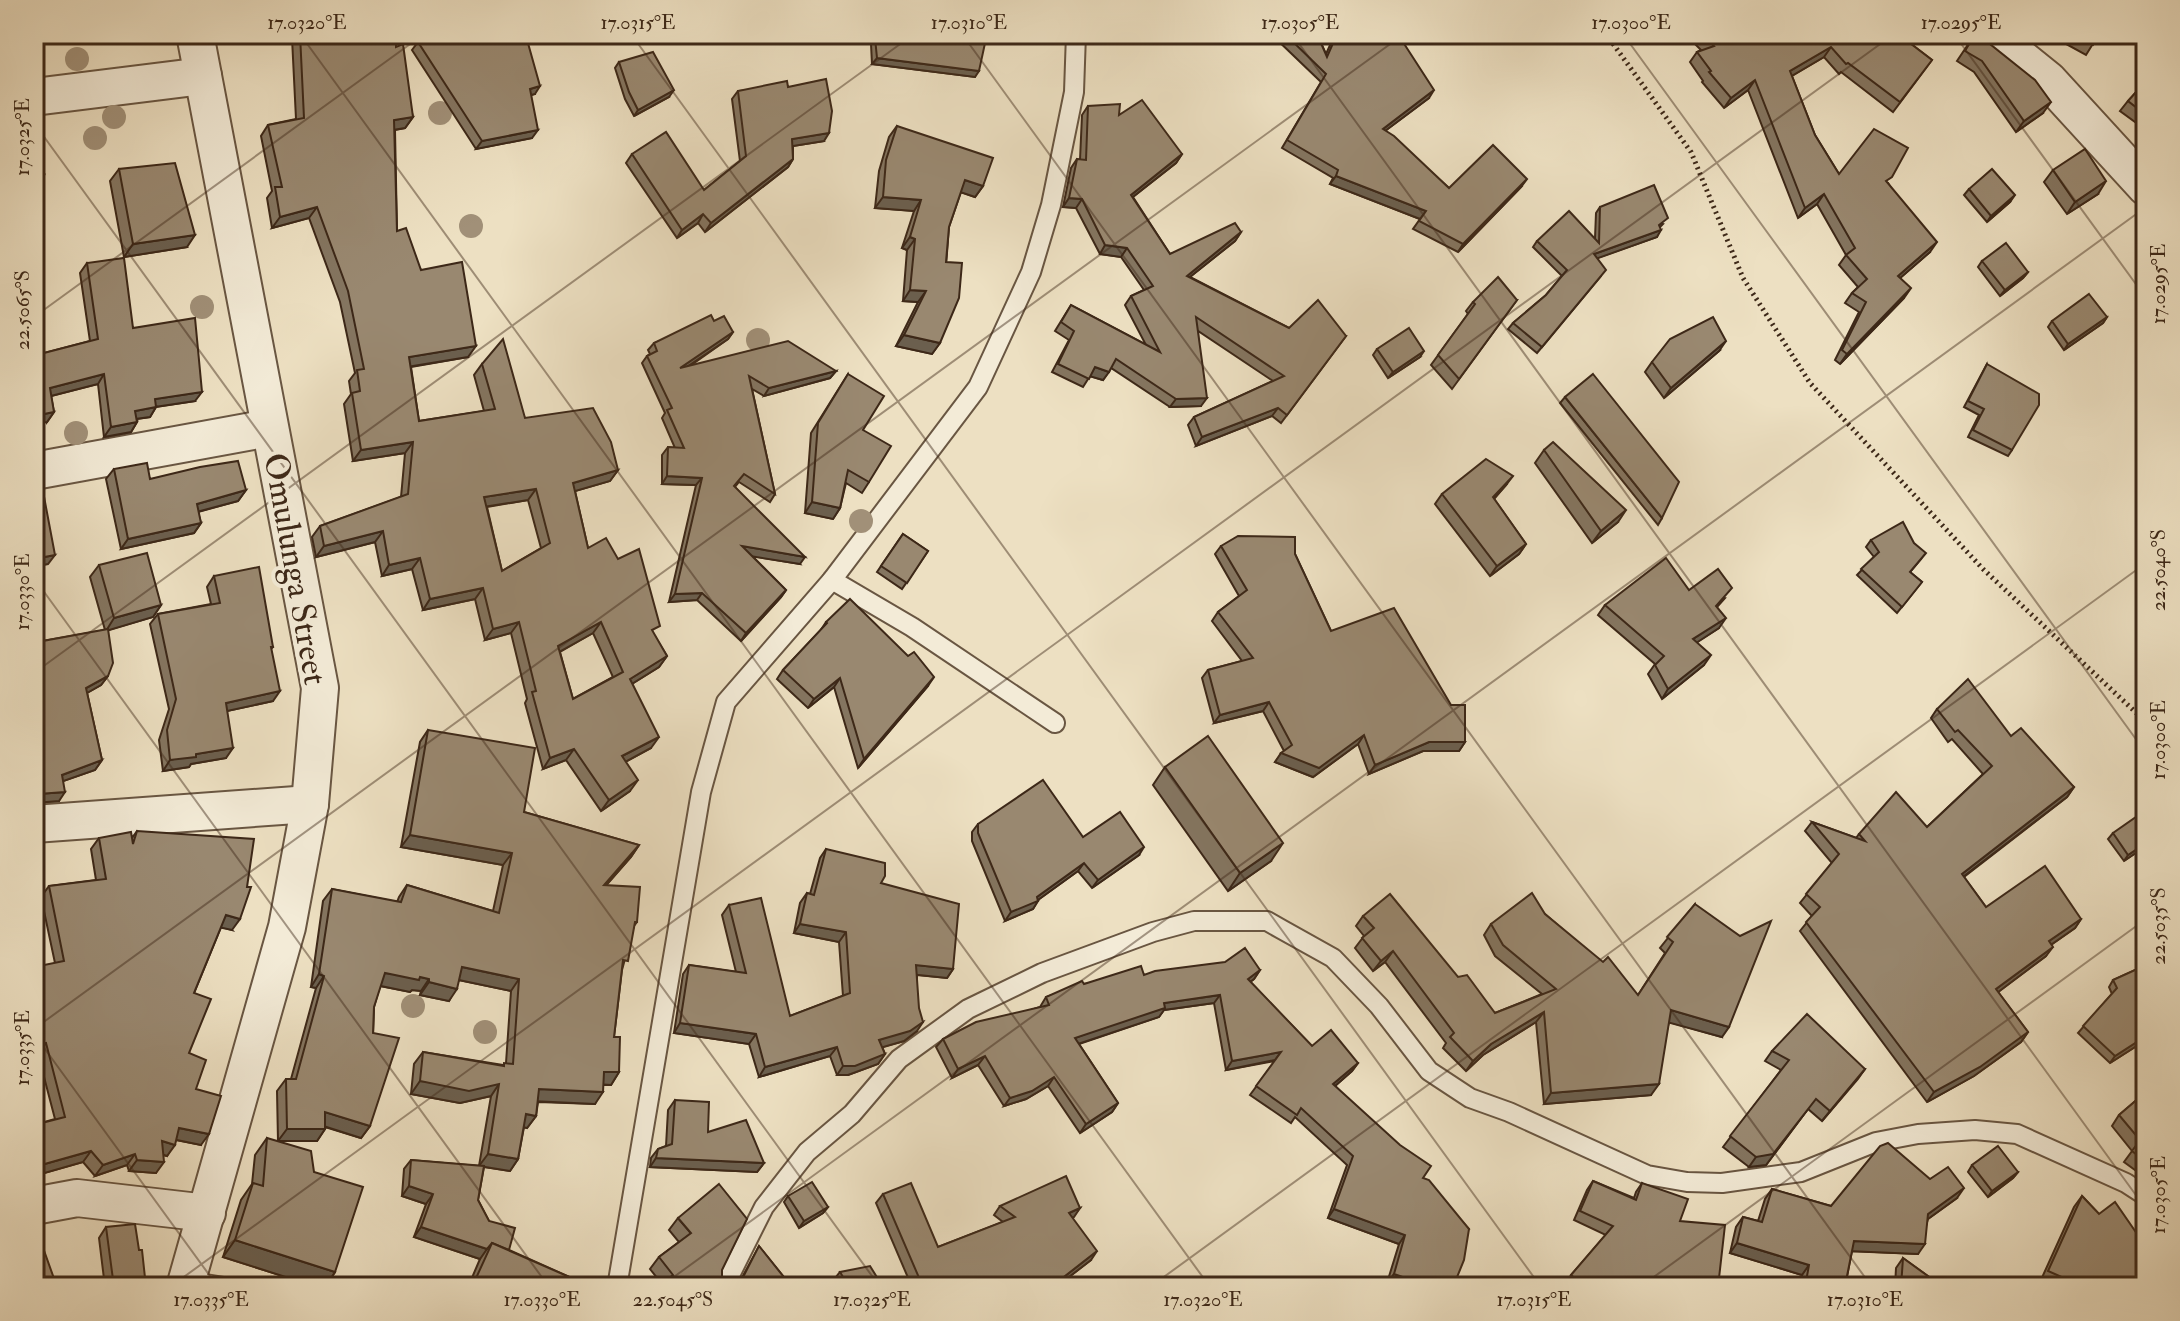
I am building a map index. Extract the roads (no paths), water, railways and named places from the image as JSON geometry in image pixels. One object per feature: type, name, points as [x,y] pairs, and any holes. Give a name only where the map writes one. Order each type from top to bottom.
[{"type":"street","name":"Omulunga Street","points":[[186,1284],[287,927],[310,804],[320,688],[195,34]]},
{"type":"street","points":[[1991,34],[2048,80],[2146,187]]},
{"type":"street","points":[[34,97],[203,76]]},
{"type":"street","points":[[34,471],[269,428]]},
{"type":"street","points":[[34,824],[310,804]]},
{"type":"street","points":[[34,1206],[77,1198],[207,1213]]},
{"type":"lane","points":[[617,1287],[701,792],[726,702],[832,580],[978,387],[1031,272],[1051,205],[1074,92],[1076,34]]},
{"type":"lane","points":[[832,580],[912,627],[1055,723]]},
{"type":"lane","points":[[724,1287],[764,1207],[789,1174],[807,1152],[852,1114],[899,1059],[968,1009],[1042,973],[1153,932],[1194,921],[1267,921],[1333,958],[1379,1006],[1429,1071],[1470,1098],[1509,1112],[1647,1175],[1687,1182],[1722,1183],[1801,1172],[1876,1142],[1918,1134],[1975,1130],[2017,1134],[2126,1183],[2146,1196]]},
{"type":"lane","points":[[186,1284],[224,1287]]}]
